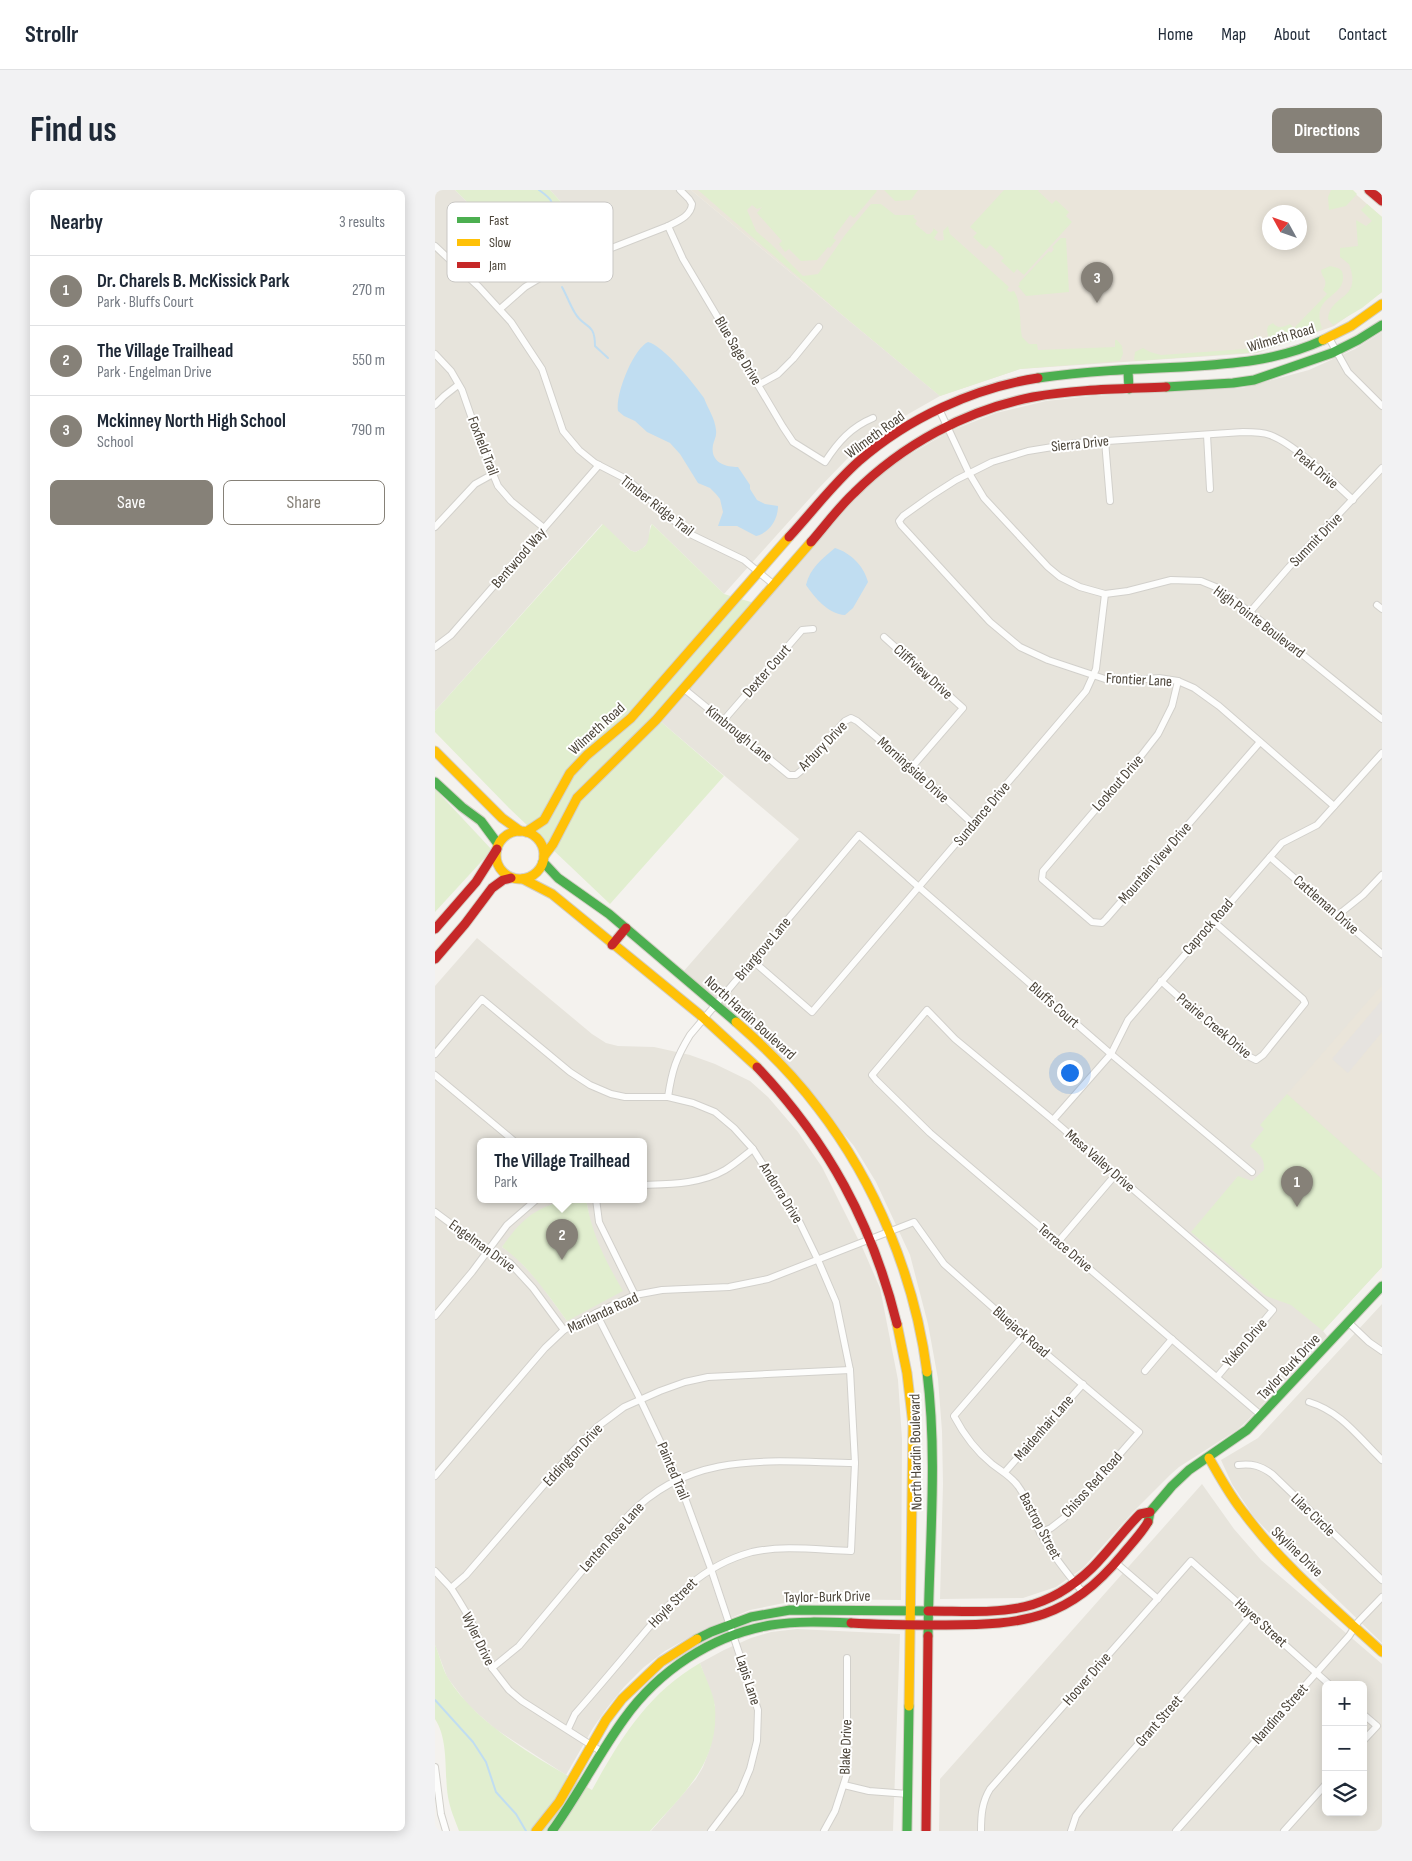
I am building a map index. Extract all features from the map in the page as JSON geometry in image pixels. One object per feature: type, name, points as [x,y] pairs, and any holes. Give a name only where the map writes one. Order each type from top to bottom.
[{"type":"main road","points":[[1369,190],[1382,201]]},
{"type":"main road","name":"Wilmeth Road","points":[[523,832],[544,820],[570,773],[587,755],[631,718],[812,510],[851,469],[887,439],[939,409],[984,391],[1026,380],[1065,374],[1252,362],[1299,350],[1329,338],[1359,321],[1382,304]]},
{"type":"main road","name":"Wilmeth Road","points":[[543,859],[577,798],[648,729],[842,505],[865,482],[904,451],[947,426],[989,409],[1033,398],[1068,393],[1249,381],[1298,367],[1336,352],[1382,325]]},
{"type":"main road","points":[[1128,371],[1129,389]]},
{"type":"main road","points":[[435,751],[502,818],[539,840],[543,849],[543,859],[537,872],[523,879],[511,878],[503,880],[492,888],[435,959]]},
{"type":"main road","points":[[435,782],[462,807],[481,821],[497,846],[495,857],[498,866],[504,874],[511,878]]},
{"type":"main road","points":[[435,930],[476,882],[497,846],[507,835],[523,832]]},
{"type":"main road","name":"North Hardin Boulevard","points":[[543,859],[556,879],[593,901],[716,1004],[773,1056],[819,1109],[855,1164],[871,1193],[888,1231],[915,1309],[925,1357],[931,1406],[933,1445],[928,1610],[926,1831]]},
{"type":"main road","name":"North Hardin Boulevard","points":[[523,879],[552,894],[755,1065],[805,1124],[840,1176],[871,1237],[896,1314],[911,1398],[913,1446],[907,1831]]},
{"type":"main road","points":[[612,944],[626,928]]},
{"type":"main road","name":"Taylor Burk Drive","points":[[1209,1458],[1247,1430],[1262,1416],[1382,1286]]},
{"type":"main road","name":"Taylor-Burk Drive","points":[[552,1831],[568,1810],[625,1715],[644,1693],[661,1678],[696,1654],[734,1636],[762,1627],[801,1622],[986,1625],[1023,1622],[1051,1613],[1073,1602],[1098,1581],[1145,1527],[1149,1520],[1150,1512],[1180,1478],[1209,1458]]},
{"type":"main road","name":"Skyline Drive","points":[[1209,1458],[1230,1497],[1263,1539],[1382,1652]]},
{"type":"main road","name":"Taylor-Burk Drive","points":[[536,1831],[559,1802],[614,1709],[649,1672],[685,1646],[711,1632],[763,1614],[789,1610],[1007,1611],[1023,1609],[1060,1595],[1075,1584],[1085,1576],[1140,1514],[1150,1512]]},
{"type":"street","points":[[613,247],[668,226],[687,215],[692,207],[691,201],[680,190]]},
{"type":"street","name":"Blue Sage Drive","points":[[668,226],[683,259],[793,442],[825,462],[846,435],[861,423],[873,418]]},
{"type":"street","name":"Timber Ridge Trail","points":[[435,246],[447,258]]},
{"type":"street","name":"Timber Ridge Trail","points":[[472,282],[500,309],[542,368],[563,432],[579,450],[599,465],[628,480],[688,533],[739,557],[773,584]]},
{"type":"street","points":[[500,309],[517,293],[533,282]]},
{"type":"street","points":[[758,385],[778,374],[793,359],[819,326]]},
{"type":"street","points":[[1329,338],[1353,379],[1382,406]]},
{"type":"street","name":"Foxfield Trail","points":[[435,354],[451,371],[459,385],[498,486],[511,501],[544,528]]},
{"type":"street","points":[[435,405],[459,385]]},
{"type":"street","name":"High Pointe Boulevard","points":[[939,409],[979,492],[1055,574],[1073,584],[1105,594],[1128,591],[1171,580],[1192,580],[1218,588],[1382,720]]},
{"type":"street","name":"Sierra Drive","points":[[899,521],[931,496],[969,473],[1003,458],[1050,446],[1255,432],[1269,434],[1278,439]]},
{"type":"street","points":[[1207,435],[1210,489]]},
{"type":"street","name":"Peak Drive","points":[[1278,439],[1298,452],[1353,500]]},
{"type":"street","points":[[1105,441],[1110,501]]},
{"type":"street","name":"Bentwood Way","points":[[435,647],[451,635],[599,465]]},
{"type":"street","name":"Summit Drive","points":[[1250,612],[1289,567],[1382,468]]},
{"type":"street","points":[[435,527],[475,484],[493,474]]},
{"type":"street","name":"Frontier Lane","points":[[899,521],[990,622],[1020,646],[1048,660],[1093,677],[1115,681],[1159,678],[1178,681],[1194,688],[1206,696],[1334,806]]},
{"type":"street","name":"Sundance Drive","points":[[753,961],[812,1012],[1079,699],[1093,677],[1099,654],[1105,594]]},
{"type":"street","name":"Dexter Court","points":[[723,721],[802,630],[813,629]]},
{"type":"street","name":"Cliffview Drive","points":[[884,637],[963,708],[912,767]]},
{"type":"street","name":"Lookout Drive","points":[[1042,875],[1046,867],[1158,734],[1172,706],[1178,681]]},
{"type":"street","name":"Kimbrough Lane","points":[[683,688],[789,775],[796,775]]},
{"type":"street","name":"Morningside Drive","points":[[851,718],[857,720],[912,767],[973,824]]},
{"type":"street","name":"Arbury Drive","points":[[796,775],[845,721],[851,718]]},
{"type":"street","name":"Mountain View Drive","points":[[1042,875],[1042,879],[1092,922],[1102,923],[1260,742]]},
{"type":"street","name":"Caprock Road","points":[[1053,1120],[1111,1054],[1128,1020],[1270,857],[1283,843],[1317,825],[1382,753]]},
{"type":"street","name":"Bluffs Court","points":[[859,835],[1111,1054],[1252,1172]]},
{"type":"street","name":"Briargrove Lane","points":[[668,1097],[672,1070],[690,1035],[859,835]]},
{"type":"street","name":"Cattleman Drive","points":[[1270,857],[1382,954]]},
{"type":"street","points":[[1338,915],[1363,895],[1382,875]]},
{"type":"street","name":"Prairie Creek Drive","points":[[1161,981],[1242,1053],[1253,1060],[1259,1059],[1263,1055],[1305,1003],[1303,999],[1213,921]]},
{"type":"street","name":"Andorra Drive","points":[[435,1054],[482,999],[570,1072],[590,1085],[611,1094],[625,1097],[668,1097],[693,1103],[715,1112],[753,1148],[800,1223],[819,1260],[836,1302],[850,1370],[855,1463],[851,1551]]},
{"type":"street","name":"Mesa Valley Drive","points":[[872,1075],[927,1010],[955,1039],[1053,1120],[1273,1310]]},
{"type":"street","points":[[435,1075],[510,1138]]},
{"type":"street","name":"Terrace Drive","points":[[872,1075],[930,1133],[1262,1416]]},
{"type":"street","points":[[647,1185],[677,1184],[706,1178],[724,1171],[753,1148]]},
{"type":"street","points":[[1058,1242],[1116,1174]]},
{"type":"street","points":[[435,1316],[507,1224],[532,1203]]},
{"type":"street","points":[[597,1203],[599,1222],[635,1295]]},
{"type":"street","name":"Engelman Drive","points":[[435,1212],[470,1238],[489,1248],[510,1263],[533,1288],[564,1330]]},
{"type":"street","name":"Marilanda Road","points":[[435,1476],[545,1348],[564,1330],[596,1313],[635,1295],[662,1290],[729,1286],[768,1279],[819,1260],[871,1237],[914,1222]]},
{"type":"street","name":"Bluejack Road","points":[[914,1222],[944,1264],[1024,1335],[1139,1432]]},
{"type":"street","name":"Yukon Drive","points":[[1217,1377],[1273,1310]]},
{"type":"street","name":"Painted Trail","points":[[596,1313],[640,1399],[678,1480],[734,1636]]},
{"type":"street","points":[[1349,1322],[1369,1342],[1382,1351]]},
{"type":"street","name":"Bastrop Street","points":[[1024,1335],[954,1416],[963,1432],[975,1447],[1018,1485],[1027,1500],[1040,1533],[1061,1566],[1083,1594]]},
{"type":"street","points":[[1145,1371],[1172,1339]]},
{"type":"street","name":"Eddington Drive","points":[[451,1588],[472,1567],[590,1432],[640,1399],[685,1382],[708,1377],[850,1370]]},
{"type":"street","name":"Maidenhair Lane","points":[[1005,1472],[1083,1384]]},
{"type":"street","points":[[1309,1402],[1341,1418],[1382,1460]]},
{"type":"street","name":"Chisos Red Road","points":[[1040,1533],[1051,1528],[1063,1518],[1139,1432]]},
{"type":"street","name":"Lenten Rose Lane","points":[[492,1668],[519,1646],[640,1503],[656,1491],[706,1468],[742,1462],[855,1463]]},
{"type":"street","name":"Lilac Circle","points":[[1238,1465],[1250,1464],[1259,1466],[1271,1474],[1382,1580]]},
{"type":"street","name":"Hoyle Street","points":[[568,1729],[575,1714],[670,1603],[691,1582],[711,1569],[752,1552],[778,1549],[851,1551]]},
{"type":"street","name":"Hoover Drive","points":[[981,1831],[981,1811],[985,1797],[990,1789],[1191,1561]]},
{"type":"street","name":"Hayes Street","points":[[1191,1561],[1326,1681]]},
{"type":"street","points":[[1115,1562],[1158,1599]]},
{"type":"street","name":"Wyler Drive","points":[[435,1571],[451,1588],[470,1619],[492,1668],[509,1690],[522,1701],[602,1752]]},
{"type":"street","name":"Nandina Street","points":[[1176,1831],[1382,1597]]},
{"type":"street","name":"Grant Street","points":[[1071,1831],[1076,1816],[1082,1808],[1252,1615]]},
{"type":"street","name":"Lapis Lane","points":[[711,1831],[740,1793],[750,1770],[757,1741],[758,1710],[734,1636]]},
{"type":"street","name":"Blake Drive","points":[[824,1831],[835,1811],[847,1774],[847,1658]]},
{"type":"street","points":[[1367,1717],[1377,1726],[1367,1737]]},
{"type":"street","points":[[435,1768],[441,1814],[446,1831]]},
{"type":"street","points":[[844,1785],[869,1791],[908,1794]]},
{"type":"street","points":[[1284,1831],[1322,1788]]},
{"type":"shaded area","points":[[435,190],[455,190],[467,202],[447,202],[447,282],[613,282],[613,202],[561,202],[550,190],[691,190],[940,396],[889,425],[847,459],[724,594],[652,524],[650,526],[649,542],[642,549],[635,552],[630,550],[602,524],[435,711]]},
{"type":"shaded area","points":[[691,190],[1351,190],[1382,217],[1382,292],[1334,326],[1257,353],[1020,369],[940,396]]},
{"type":"shaded area","points":[[1382,332],[1382,1267],[1323,1331],[1327,1336],[1247,1421],[1237,1430],[1179,1467],[1170,1475],[1132,1513],[1083,1568],[1056,1587],[1023,1598],[940,1599],[943,1484],[942,1431],[938,1379],[928,1324],[910,1255],[876,1182],[854,1146],[826,1113],[683,972],[799,839],[660,721],[848,505],[872,481],[902,459],[950,431],[996,413],[1046,401],[1092,396],[1242,388],[1309,370],[1355,349]]},
{"type":"shaded area","points":[[477,938],[592,1034],[606,1043],[618,1046],[654,1047],[690,1055],[715,1064],[750,1081],[768,1097],[798,1132],[822,1167],[863,1249],[880,1288],[898,1380],[902,1439],[901,1600],[814,1599],[789,1602],[750,1610],[704,1629],[665,1651],[644,1667],[624,1687],[593,1728],[566,1775],[494,1728],[468,1705],[447,1677],[435,1645],[435,986]],"holes":[[[477,1138],[647,1138],[647,1203],[587,1203],[597,1243],[607,1264],[567,1321],[538,1281],[514,1255],[502,1247],[550,1205],[558,1203],[477,1203]]]},
{"type":"shaded area","points":[[1382,985],[1382,1179],[1287,1094]]},
{"type":"shaded area","points":[[1382,1000],[1382,1032],[1348,1073],[1332,1059]]},
{"type":"shaded area","points":[[1382,1304],[1382,1643],[1254,1517],[1232,1484],[1221,1460],[1258,1438]]},
{"type":"shaded area","points":[[1202,1484],[1234,1529],[1261,1560],[1382,1664],[1382,1831],[939,1831],[940,1779]]},
{"type":"shaded area","points":[[797,1629],[900,1634],[893,1831],[651,1831],[696,1779],[710,1748],[715,1706],[700,1663],[751,1638],[771,1632]]},
{"type":"green space","points":[[455,190],[550,190],[561,202],[467,202]]},
{"type":"green space","points":[[698,190],[876,190],[854,218],[850,215],[833,238],[836,240],[817,260],[801,261],[789,249],[785,252],[779,244],[782,241],[757,213],[762,207],[757,209],[752,205],[747,210],[756,231],[803,276],[818,274],[845,235],[871,204],[881,204],[895,215],[915,215],[913,217],[917,221],[915,224],[927,234],[933,231],[933,228],[938,232],[934,238],[938,241],[944,240],[943,231],[948,226],[950,234],[1009,287],[1007,290],[1010,292],[1014,291],[1019,307],[1022,337],[1029,344],[1037,344],[1038,350],[1115,347],[1115,340],[1117,340],[1122,346],[1123,354],[1120,361],[1020,369],[940,396],[840,313]]},
{"type":"green space","points":[[884,190],[918,190],[911,200],[895,201]]},
{"type":"green space","points":[[1004,190],[1039,190],[1052,204],[1056,200],[1069,212],[1066,216],[1072,222],[1024,275],[1017,269],[1014,273],[1001,261],[1004,258],[990,245],[986,249],[973,237],[977,233],[970,227]]},
{"type":"green space","points":[[1331,190],[1353,190],[1357,194],[1346,206],[1329,210],[1328,197]]},
{"type":"green space","points":[[1367,204],[1382,217],[1382,292],[1362,308],[1333,325],[1328,319],[1330,311],[1345,296],[1352,285],[1349,264],[1340,257],[1340,248],[1358,246],[1356,220],[1366,226],[1372,221],[1361,210]]},
{"type":"green space","points":[[1061,238],[1066,238],[1069,292],[1026,296],[1018,286],[1020,285],[1019,283],[1049,251],[1051,253],[1054,249],[1052,247]]},
{"type":"green space","points":[[1330,266],[1342,271],[1343,280],[1340,287],[1321,308],[1319,317],[1322,328],[1310,336],[1270,348],[1268,326],[1273,323],[1281,327],[1290,324],[1294,328],[1327,294],[1323,290],[1325,281],[1321,270]]},
{"type":"green space","points":[[1255,334],[1260,350],[1258,352],[1135,361],[1134,359],[1135,352],[1143,348],[1161,355],[1246,349],[1253,344]]},
{"type":"green space","points":[[603,524],[630,550],[635,552],[647,544],[652,524],[724,594],[761,605],[660,721],[724,776],[610,904],[509,808],[435,732],[435,711]]},
{"type":"green space","points":[[435,789],[492,850],[435,912]]},
{"type":"green space","points":[[1287,1094],[1382,1179],[1382,1267],[1323,1331],[1291,1305],[1266,1296],[1191,1232],[1238,1176],[1252,1181],[1264,1170],[1262,1159],[1250,1146],[1264,1129],[1260,1125]]},
{"type":"green space","points":[[558,1203],[587,1203],[600,1247],[623,1291],[567,1321],[529,1272],[502,1247],[525,1220],[541,1209]]},
{"type":"green space","points":[[435,1645],[448,1678],[476,1712],[533,1755],[592,1790],[625,1735],[650,1703],[665,1688],[700,1663],[715,1707],[715,1727],[705,1761],[687,1790],[650,1831],[459,1831],[449,1801],[444,1747],[435,1719]]},
{"type":"water","points":[[648,342],[662,350],[670,358],[704,398],[715,426],[716,434],[713,451],[716,459],[724,465],[738,467],[757,500],[765,504],[778,506],[778,511],[772,525],[765,532],[756,536],[737,526],[718,526],[723,512],[720,499],[716,494],[710,488],[698,483],[680,454],[670,443],[647,432],[635,421],[618,411],[619,394],[626,373],[637,353]]},
{"type":"water","points":[[835,548],[846,553],[856,561],[868,582],[853,608],[845,615],[833,612],[818,600],[806,585],[810,574],[821,560]]},
{"type":"waterway","points":[[539,190],[551,202]]},
{"type":"waterway","points":[[562,287],[578,318],[591,329],[595,338],[595,346],[608,358]]},
{"type":"waterway","points":[[435,1700],[473,1742],[486,1762],[496,1792],[516,1814],[526,1831]]},
{"type":"traffic: fast","points":[[1166,387],[1254,380],[1332,353],[1382,325]]},
{"type":"traffic: fast","points":[[1038,378],[1092,372],[1236,363],[1289,353],[1323,340]]},
{"type":"traffic: fast","points":[[1128,371],[1129,389]]},
{"type":"traffic: fast","points":[[435,782],[462,807],[481,821],[498,844]]},
{"type":"traffic: fast","points":[[543,862],[558,878],[609,914],[736,1022]]},
{"type":"traffic: fast","points":[[1148,1522],[1150,1512],[1172,1486],[1189,1470],[1247,1430],[1382,1286]]},
{"type":"traffic: fast","points":[[927,1372],[932,1438],[928,1636]]},
{"type":"traffic: fast","points":[[697,1639],[751,1617],[790,1610],[928,1611]]},
{"type":"traffic: fast","points":[[552,1831],[624,1719],[653,1685],[688,1658],[728,1637],[771,1625],[801,1622],[851,1623]]},
{"type":"traffic: fast","points":[[907,1831],[909,1706]]},
{"type":"traffic: slow","points":[[1323,340],[1351,326],[1382,304]]},
{"type":"traffic: slow","points":[[526,832],[544,820],[570,773],[587,755],[631,718],[789,537]]},
{"type":"traffic: slow","points":[[544,856],[553,844],[577,798],[656,720],[811,542]]},
{"type":"traffic: slow","points":[[435,751],[502,818],[520,831]]},
{"type":"traffic: slow","points":[[515,831],[525,831],[537,838],[544,850],[544,855],[544,860],[537,872],[525,879],[515,879],[507,875],[500,868],[496,860],[496,850],[500,842],[507,835],[515,831]]},
{"type":"traffic: slow","points":[[523,879],[552,894],[699,1014],[757,1067]]},
{"type":"traffic: slow","points":[[736,1022],[769,1052],[799,1085],[839,1137],[858,1168],[875,1200],[903,1267],[913,1302],[927,1372]]},
{"type":"traffic: slow","points":[[897,1324],[907,1373],[913,1425],[909,1706]]},
{"type":"traffic: slow","points":[[1209,1458],[1234,1500],[1275,1551],[1382,1652]]},
{"type":"traffic: slow","points":[[536,1831],[559,1802],[606,1720],[622,1699],[661,1662],[697,1639]]},
{"type":"traffic: jam","points":[[1369,190],[1382,201]]},
{"type":"traffic: jam","points":[[789,537],[849,470],[878,445],[899,431],[920,418],[966,397],[990,389],[1038,378]]},
{"type":"traffic: jam","points":[[811,542],[854,493],[873,476],[914,445],[960,420],[1008,403],[1049,394],[1166,387]]},
{"type":"traffic: jam","points":[[435,929],[476,882],[497,849]]},
{"type":"traffic: jam","points":[[435,959],[492,888],[503,880],[511,878]]},
{"type":"traffic: jam","points":[[612,945],[626,928]]},
{"type":"traffic: jam","points":[[757,1067],[805,1125],[826,1155],[844,1186],[875,1252],[897,1324]]},
{"type":"traffic: jam","points":[[928,1611],[995,1611],[1015,1609],[1053,1596],[1092,1568],[1140,1514],[1150,1512]]},
{"type":"traffic: jam","points":[[851,1623],[974,1625],[1022,1620],[1044,1614],[1064,1605],[1083,1593],[1122,1555],[1148,1522]]},
{"type":"traffic: jam","points":[[926,1831],[928,1636]]},
{"type":"place","name":"Mckinney North High School","points":[[1097,303]]},
{"type":"place","name":"Dr. Charels B. McKissick Park","points":[[1297,1207]]},
{"type":"place","name":"The Village Trailhead","points":[[562,1260]]}]
